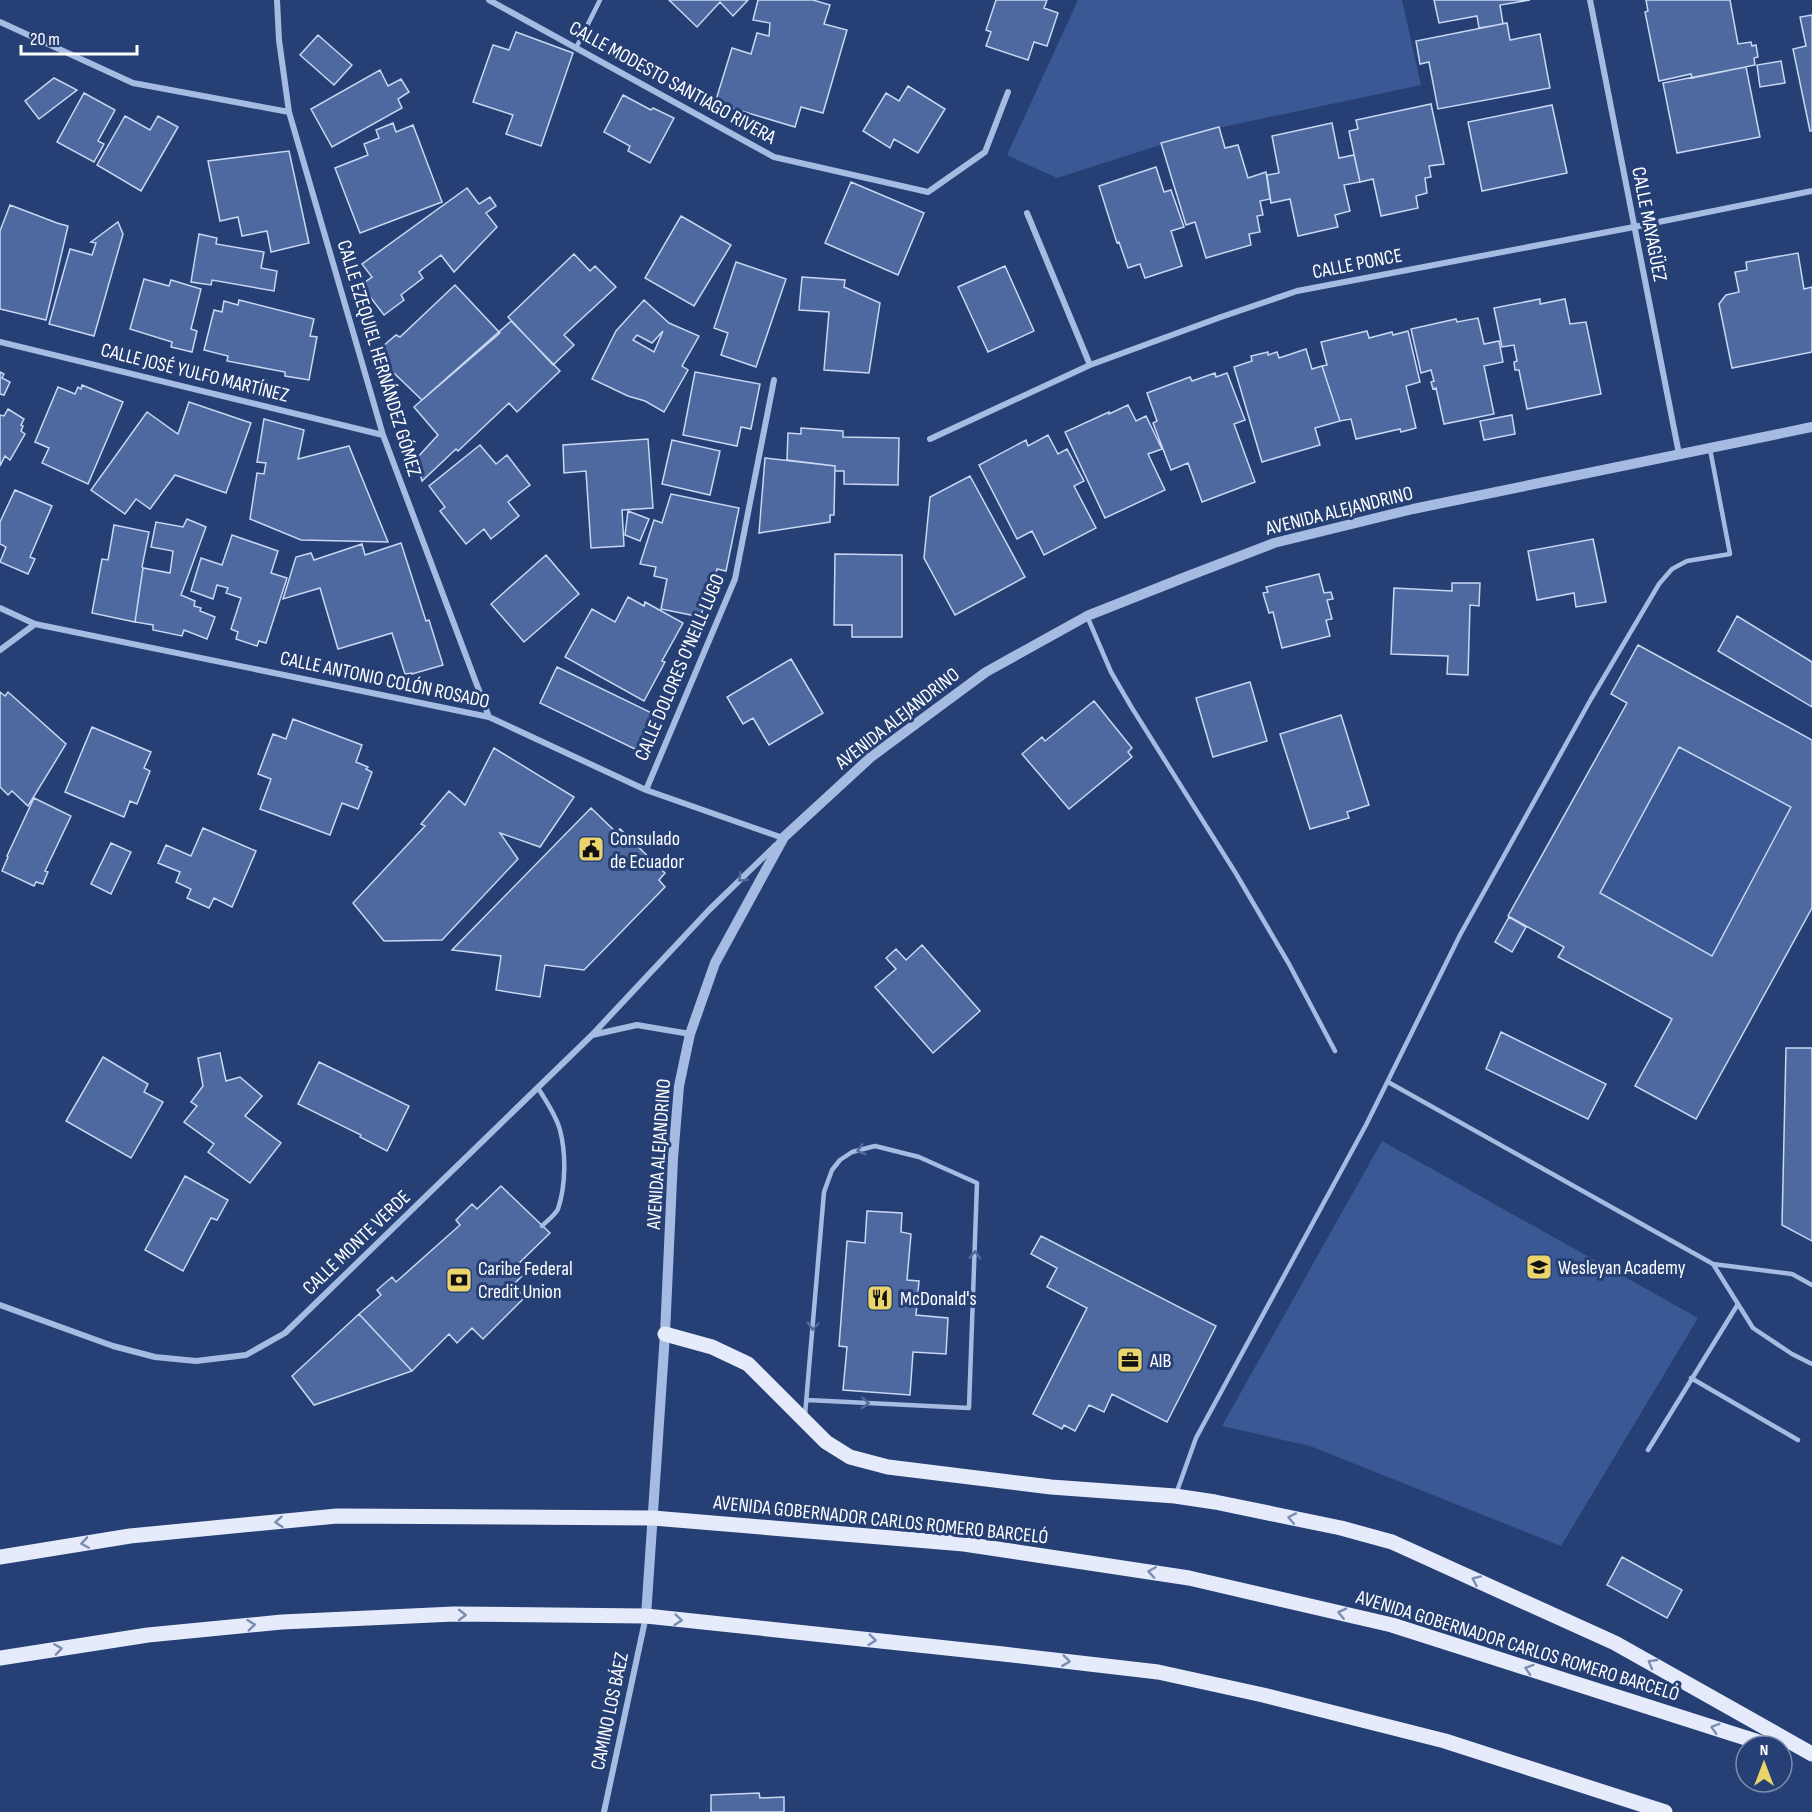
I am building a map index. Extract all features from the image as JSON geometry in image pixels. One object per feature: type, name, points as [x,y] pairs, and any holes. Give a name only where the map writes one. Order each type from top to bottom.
[{"type":"main road","points":[[665,1335],[712,1347],[748,1364],[826,1442],[850,1457],[888,1467],[1051,1487],[1175,1496],[1215,1502],[1329,1525],[1392,1542],[1615,1642],[1812,1755]]},
{"type":"main road","name":"AVENIDA GOBERNADOR CARLOS ROMERO BARCELÓ","points":[[0,1557],[130,1536],[337,1516],[653,1518],[964,1544],[1189,1578],[1392,1625],[1734,1734]]},
{"type":"main road","points":[[0,1658],[148,1635],[282,1622],[454,1614],[646,1616],[1158,1672],[1263,1695],[1445,1741],[1665,1812]]},
{"type":"main road","points":[[1794,1754],[1812,1759]]},
{"type":"street","name":"CALLE EZEQUIEL HERNÁNDEZ GÓMEZ","points":[[277,0],[279,40],[289,112],[383,435],[489,717]]},
{"type":"street","name":"CALLE MODESTO SANTIAGO RIVERA","points":[[489,0],[774,157],[928,192],[985,152],[1008,92]]},
{"type":"street","name":"CALLE MAYAGÜEZ","points":[[1590,0],[1679,454]]},
{"type":"street","points":[[0,22],[133,83],[289,112]]},
{"type":"street","name":"CALLE PONCE","points":[[930,438],[1090,365],[1297,291],[1812,191]]},
{"type":"street","points":[[1027,213],[1090,365]]},
{"type":"street","name":"CALLE JOSÉ YULFO MARTÍNEZ","points":[[0,342],[383,435]]},
{"type":"street","name":"CALLE DOLORES O'NEILL LUGO","points":[[646,790],[735,579],[774,380]]},
{"type":"street","name":"AVENIDA ALEJANDRINO","points":[[646,1616],[665,1335],[673,1158],[680,1086],[690,1034],[715,963],[784,837],[871,757],[986,672],[1088,616],[1183,578],[1274,543],[1413,509],[1812,428]]},
{"type":"street","name":"CALLE ANTONIO COLÓN ROSADO","points":[[0,608],[35,624],[489,717],[646,790],[784,837]]},
{"type":"street","points":[[0,650],[35,624]]},
{"type":"street","name":"CALLE MONTE VERDE","points":[[0,1305],[112,1346],[155,1358],[196,1361],[246,1355],[285,1333],[592,1035],[709,910],[784,837]]},
{"type":"street","points":[[592,1035],[637,1025],[690,1034]]},
{"type":"street","name":"CAMINO LOS BÁEZ","points":[[604,1812],[646,1616]]},
{"type":"lane","points":[[576,48],[600,0]]},
{"type":"lane","points":[[1175,1496],[1196,1438],[1366,1125],[1460,935],[1591,699],[1659,584],[1672,569],[1687,561],[1730,554],[1710,448]]},
{"type":"lane","points":[[1088,616],[1116,681],[1235,872],[1289,964],[1335,1051]]},
{"type":"lane","points":[[1388,1082],[1713,1264],[1792,1274],[1812,1285]]},
{"type":"lane","points":[[538,1088],[553,1112],[560,1129],[564,1183],[557,1211],[542,1226]]},
{"type":"lane","points":[[805,1421],[824,1192],[832,1170],[840,1160],[852,1152],[875,1146],[919,1157],[977,1183],[969,1408],[807,1400]]},
{"type":"lane","points":[[1713,1264],[1753,1328],[1792,1354],[1812,1364]]},
{"type":"lane","points":[[1648,1450],[1738,1304]]},
{"type":"lane","points":[[1691,1378],[1798,1440]]},
{"type":"shaded area","points":[[1078,0],[1402,0],[1421,85],[1204,131],[1057,178],[1007,155]]},
{"type":"shaded area","points":[[1679,747],[1791,807],[1712,956],[1600,893]]},
{"type":"shaded area","points":[[1382,1141],[1698,1318],[1561,1546],[1310,1446],[1222,1426]]},
{"type":"building","points":[[669,0],[748,0],[733,16],[720,2],[697,27]]},
{"type":"building","points":[[758,0],[813,0],[830,5],[824,24],[847,30],[823,113],[801,107],[795,127],[715,103],[732,48],[751,54],[757,33],[769,36],[770,23],[753,20]]},
{"type":"building","points":[[996,0],[1047,0],[1044,8],[1058,13],[1047,46],[1034,42],[1028,60],[986,46],[991,32],[986,30]]},
{"type":"building","points":[[1434,0],[1530,0],[1500,5],[1503,24],[1479,28],[1477,16],[1439,23]]},
{"type":"building","points":[[1646,0],[1730,0],[1738,44],[1751,42],[1752,46],[1756,45],[1758,57],[1754,58],[1755,65],[1692,78],[1691,74],[1659,81],[1645,12],[1648,11]]},
{"type":"building","points":[[1812,15],[1812,131],[1810,131],[1793,49],[1806,46],[1800,17]]},
{"type":"building","points":[[1507,23],[1510,40],[1540,34],[1550,88],[1438,109],[1429,62],[1420,64],[1416,41]]},
{"type":"building","points":[[516,32],[573,53],[541,146],[506,134],[513,115],[473,102],[493,45],[509,50]]},
{"type":"building","points":[[318,35],[352,65],[334,85],[300,55]]},
{"type":"building","points":[[1781,61],[1785,83],[1760,87],[1757,65]]},
{"type":"building","points":[[1746,67],[1760,137],[1677,153],[1663,83]]},
{"type":"building","points":[[380,70],[388,86],[401,79],[409,92],[398,99],[402,108],[332,147],[311,109]]},
{"type":"building","points":[[54,78],[77,90],[39,119],[25,101]]},
{"type":"building","points":[[908,86],[945,109],[918,153],[894,139],[890,148],[863,131],[886,93],[899,101]]},
{"type":"building","points":[[84,93],[115,110],[98,141],[104,144],[94,162],[57,142]]},
{"type":"building","points":[[623,95],[651,110],[653,108],[674,118],[650,163],[628,151],[630,146],[604,132]]},
{"type":"building","points":[[1431,104],[1444,164],[1429,166],[1431,177],[1425,178],[1427,193],[1416,196],[1418,208],[1381,216],[1373,179],[1360,182],[1349,131],[1358,129],[1356,120]]},
{"type":"building","points":[[1552,105],[1567,173],[1482,191],[1468,122]]},
{"type":"building","points":[[125,116],[150,130],[158,116],[178,127],[141,191],[97,165]]},
{"type":"building","points":[[393,123],[396,132],[413,125],[442,202],[360,233],[335,168],[368,155],[364,144],[379,138],[376,130]]},
{"type":"building","points":[[1332,123],[1339,158],[1354,155],[1360,182],[1344,185],[1350,211],[1335,215],[1338,227],[1298,236],[1290,199],[1271,203],[1267,175],[1279,173],[1272,136]]},
{"type":"building","points":[[1219,127],[1225,148],[1238,145],[1248,178],[1266,172],[1270,199],[1260,201],[1263,215],[1257,216],[1260,232],[1249,234],[1251,245],[1206,258],[1195,222],[1186,225],[1161,143]]},
{"type":"building","points":[[289,151],[309,243],[271,252],[267,231],[242,236],[238,217],[220,221],[208,161]]},
{"type":"building","points":[[1156,167],[1164,192],[1171,190],[1184,227],[1171,231],[1182,266],[1145,278],[1140,264],[1128,268],[1119,242],[1117,243],[1099,186]]},
{"type":"building","points":[[851,182],[924,213],[898,275],[825,243]]},
{"type":"building","points":[[467,188],[479,204],[490,197],[496,206],[486,213],[497,227],[454,272],[441,255],[419,272],[423,278],[401,295],[404,300],[384,315],[361,285],[372,277],[362,264]]},
{"type":"building","points":[[10,205],[68,226],[46,320],[0,309],[0,231]]},
{"type":"building","points":[[681,216],[731,245],[694,306],[645,278]]},
{"type":"building","points":[[118,222],[123,234],[94,336],[49,324],[70,249],[92,255],[96,243],[91,242]]},
{"type":"building","points":[[199,234],[217,238],[216,244],[264,252],[261,268],[277,271],[274,291],[212,280],[211,285],[191,282]]},
{"type":"building","points":[[1798,253],[1804,289],[1812,287],[1812,352],[1732,368],[1719,304],[1726,295],[1739,292],[1735,272],[1747,270],[1746,262]]},
{"type":"building","points":[[574,254],[590,271],[595,266],[616,287],[564,335],[574,345],[553,365],[508,317]]},
{"type":"building","points":[[736,262],[786,279],[756,367],[721,355],[728,333],[714,328]]},
{"type":"building","points":[[1005,266],[1034,331],[988,352],[958,287]]},
{"type":"building","points":[[802,277],[845,280],[844,287],[880,303],[869,373],[824,370],[829,312],[799,310]]},
{"type":"building","points":[[144,279],[169,286],[171,280],[201,289],[191,329],[197,331],[192,352],[171,347],[172,342],[130,329]]},
{"type":"building","points":[[455,285],[500,333],[422,400],[374,354],[396,335],[400,337]]},
{"type":"building","points":[[1540,299],[1540,304],[1565,299],[1570,324],[1586,322],[1601,394],[1527,409],[1519,370],[1515,370],[1514,362],[1517,361],[1514,345],[1502,347],[1494,308]]},
{"type":"building","points":[[239,300],[314,319],[310,336],[317,337],[309,380],[285,376],[285,372],[227,361],[228,356],[204,350],[214,310],[222,312],[224,301],[238,305]]},
{"type":"building","points":[[644,300],[669,323],[699,336],[682,366],[688,370],[664,412],[645,401],[628,396],[592,379],[616,331]],"holes":[[[663,331],[654,352],[633,340],[637,335],[652,343]]]},
{"type":"building","points":[[1478,318],[1484,344],[1499,341],[1503,362],[1484,366],[1494,414],[1444,424],[1436,388],[1433,389],[1431,382],[1434,381],[1431,370],[1421,373],[1411,329],[1456,319],[1457,322]]},
{"type":"building","points":[[511,321],[560,371],[517,412],[509,403],[422,481],[416,459],[438,435],[414,407]]},
{"type":"building","points":[[1367,331],[1369,338],[1392,332],[1393,335],[1408,331],[1420,382],[1406,386],[1416,428],[1401,432],[1400,429],[1356,439],[1351,419],[1340,421],[1322,366],[1327,365],[1321,342]]},
{"type":"building","points":[[1306,349],[1312,369],[1322,366],[1340,421],[1315,428],[1320,445],[1262,462],[1234,367],[1252,361],[1251,356],[1277,352],[1279,358]]},
{"type":"building","points":[[0,372],[4,374],[2,378],[10,382],[4,395],[0,394]]},
{"type":"building","points":[[695,372],[760,384],[751,429],[741,427],[737,446],[683,435]]},
{"type":"building","points":[[1215,373],[1216,377],[1227,373],[1245,420],[1234,424],[1255,482],[1202,502],[1188,463],[1171,470],[1153,423],[1157,421],[1147,393],[1190,377],[1192,381]]},
{"type":"building","points":[[82,385],[123,402],[88,484],[42,463],[49,448],[35,442],[58,387],[75,394],[78,387],[81,389]]},
{"type":"building","points":[[189,402],[251,423],[226,493],[175,475],[150,509],[136,499],[125,514],[91,490],[147,412],[178,434]]},
{"type":"building","points":[[1128,405],[1136,421],[1146,416],[1162,449],[1148,454],[1165,490],[1105,518],[1065,432]]},
{"type":"building","points":[[8,409],[24,419],[21,431],[25,434],[10,460],[5,456],[0,466],[0,415],[4,416]]},
{"type":"building","points":[[1512,415],[1515,434],[1484,440],[1480,421]]},
{"type":"building","points":[[264,419],[304,430],[298,459],[349,446],[388,542],[301,540],[250,519],[257,473],[264,474],[266,463],[257,462]]},
{"type":"building","points":[[801,428],[843,431],[843,437],[899,438],[898,485],[844,484],[844,471],[835,471],[835,466],[787,460],[788,433],[801,434]]},
{"type":"building","points":[[1048,435],[1058,454],[1067,449],[1084,481],[1074,486],[1096,528],[1044,555],[1032,531],[1017,539],[979,465],[1026,440],[1028,446]]},
{"type":"building","points":[[648,439],[653,508],[622,510],[624,546],[591,548],[586,471],[564,473],[563,445]]},
{"type":"building","points":[[672,440],[720,451],[710,495],[662,484]]},
{"type":"building","points":[[480,445],[496,464],[507,455],[530,485],[508,502],[519,516],[491,539],[484,529],[466,544],[440,511],[445,507],[429,486]]},
{"type":"building","points":[[765,458],[835,466],[834,515],[830,515],[830,522],[759,533]]},
{"type":"building","points":[[970,476],[1025,577],[955,615],[924,558],[930,497]]},
{"type":"building","points":[[15,490],[52,506],[30,557],[35,559],[28,574],[0,562],[6,547],[0,544],[0,522]]},
{"type":"building","points":[[671,494],[739,508],[726,571],[717,569],[712,592],[707,590],[701,617],[661,609],[667,579],[654,576],[656,567],[640,564],[654,520],[662,523]]},
{"type":"building","points":[[628,511],[649,519],[640,541],[625,535]]},
{"type":"building","points":[[187,519],[206,527],[181,595],[195,601],[194,606],[201,608],[200,611],[215,617],[207,639],[184,630],[182,636],[153,630],[153,625],[135,622],[143,568],[170,573],[173,551],[151,547],[156,522],[183,527]]},
{"type":"building","points":[[114,525],[149,532],[135,622],[92,613],[102,559],[108,560]]},
{"type":"building","points":[[232,535],[278,551],[271,573],[287,578],[266,643],[259,641],[257,646],[236,639],[238,632],[231,629],[241,598],[226,593],[228,588],[217,585],[213,599],[191,591],[201,558],[222,565]]},
{"type":"building","points":[[1593,539],[1606,602],[1576,607],[1574,593],[1537,600],[1528,551]]},
{"type":"building","points":[[401,543],[443,665],[412,674],[405,674],[392,633],[338,649],[320,588],[283,599],[296,557],[311,553],[314,560],[362,544],[365,555]]},
{"type":"building","points":[[835,554],[902,555],[902,637],[852,637],[852,625],[834,625]]},
{"type":"building","points":[[546,555],[579,594],[524,642],[491,604]]},
{"type":"building","points":[[1319,574],[1324,593],[1331,592],[1333,599],[1327,600],[1332,619],[1326,620],[1330,636],[1282,648],[1273,612],[1269,613],[1263,593],[1268,592],[1266,587]]},
{"type":"building","points":[[1452,583],[1480,583],[1479,606],[1470,605],[1468,675],[1447,674],[1448,656],[1391,654],[1394,588],[1452,591]]},
{"type":"building","points":[[628,597],[644,606],[645,602],[683,623],[644,701],[565,657],[592,609],[615,622]]},
{"type":"building","points":[[1737,616],[1812,662],[1812,707],[1718,651]]},
{"type":"building","points":[[1638,645],[1812,740],[1812,908],[1696,1119],[1635,1086],[1672,1019],[1558,957],[1564,947],[1508,916],[1627,703],[1611,694]],"holes":[[[1679,747],[1791,807],[1712,956],[1600,893]]]},
{"type":"building","points":[[791,659],[823,713],[769,745],[753,718],[743,724],[727,697]]},
{"type":"building","points":[[557,667],[658,716],[641,752],[540,703]]},
{"type":"building","points":[[1250,682],[1267,741],[1213,757],[1196,698]]},
{"type":"building","points":[[0,692],[5,696],[8,692],[66,744],[28,806],[12,791],[8,795],[0,787]]},
{"type":"building","points":[[1094,701],[1132,748],[1128,752],[1132,757],[1069,809],[1022,754],[1042,737],[1045,741]]},
{"type":"building","points":[[1341,715],[1369,805],[1347,812],[1349,818],[1310,829],[1280,734]]},
{"type":"building","points":[[293,719],[362,745],[356,762],[368,767],[366,769],[372,772],[358,809],[342,803],[330,835],[260,809],[271,779],[258,774],[273,734],[286,739]]},
{"type":"building","points":[[92,727],[151,752],[144,768],[150,771],[137,804],[130,801],[124,817],[65,792]]},
{"type":"building","points":[[494,748],[574,797],[540,847],[500,833],[518,859],[442,940],[384,941],[353,903],[425,826],[421,824],[449,791],[465,805]]},
{"type":"building","points":[[34,798],[71,816],[45,871],[48,872],[43,884],[36,882],[34,886],[2,871]]},
{"type":"building","points":[[591,808],[617,833],[620,829],[665,873],[659,880],[665,887],[584,970],[545,965],[540,997],[496,990],[501,956],[452,950]]},
{"type":"building","points":[[203,828],[256,851],[232,907],[214,898],[209,908],[187,898],[191,889],[176,882],[180,872],[158,863],[166,845],[191,856]]},
{"type":"building","points":[[111,843],[131,852],[111,894],[91,884]]},
{"type":"building","points":[[1509,917],[1526,927],[1512,952],[1495,942]]},
{"type":"building","points":[[922,945],[980,1011],[933,1053],[875,987],[896,969],[886,958],[896,949],[906,960]]},
{"type":"building","points":[[1501,1032],[1606,1084],[1588,1119],[1486,1069]]},
{"type":"building","points":[[1786,1048],[1812,1048],[1812,1241],[1782,1225]]},
{"type":"building","points":[[220,1053],[226,1081],[240,1077],[262,1096],[245,1116],[281,1143],[250,1183],[208,1152],[214,1144],[184,1122],[197,1106],[191,1102],[203,1086],[198,1058]]},
{"type":"building","points":[[103,1057],[148,1084],[144,1092],[163,1102],[131,1158],[66,1121]]},
{"type":"building","points":[[319,1062],[409,1106],[387,1151],[360,1137],[361,1135],[298,1104]]},
{"type":"building","points":[[185,1176],[228,1200],[217,1220],[211,1218],[183,1271],[145,1250]]},
{"type":"building","name":"Caribe Federal Credit Union","points":[[501,1186],[550,1233],[514,1268],[522,1276],[513,1285],[525,1297],[483,1339],[472,1328],[457,1343],[449,1334],[412,1371],[359,1314],[381,1295],[377,1290],[392,1277],[396,1282],[460,1225],[456,1220],[472,1204],[477,1209]]},
{"type":"building","name":"McDonald's","points":[[867,1211],[902,1213],[901,1232],[911,1234],[907,1280],[919,1281],[916,1315],[948,1318],[946,1354],[913,1352],[910,1395],[843,1390],[847,1347],[839,1346],[847,1241],[865,1243]]},
{"type":"building","name":"AIB","points":[[1041,1236],[1216,1326],[1167,1422],[1112,1394],[1104,1412],[1089,1405],[1075,1431],[1064,1425],[1062,1429],[1033,1414],[1087,1308],[1047,1287],[1057,1268],[1031,1254]]},
{"type":"building","points":[[359,1314],[412,1371],[314,1405],[292,1376]]},
{"type":"building","points":[[1622,1557],[1682,1590],[1667,1618],[1607,1585]]},
{"type":"building","points":[[759,1793],[760,1798],[784,1797],[784,1812],[711,1812],[711,1795]]},
{"type":"place","name":"Consulado de Ecuador","points":[[591,849]]},
{"type":"place","name":"Wesleyan Academy","points":[[1539,1267]]},
{"type":"place","name":"Caribe Federal Credit Union","points":[[459,1280]]},
{"type":"place","name":"McDonald's","points":[[880,1298]]},
{"type":"place","name":"AIB","points":[[1130,1360]]}]
